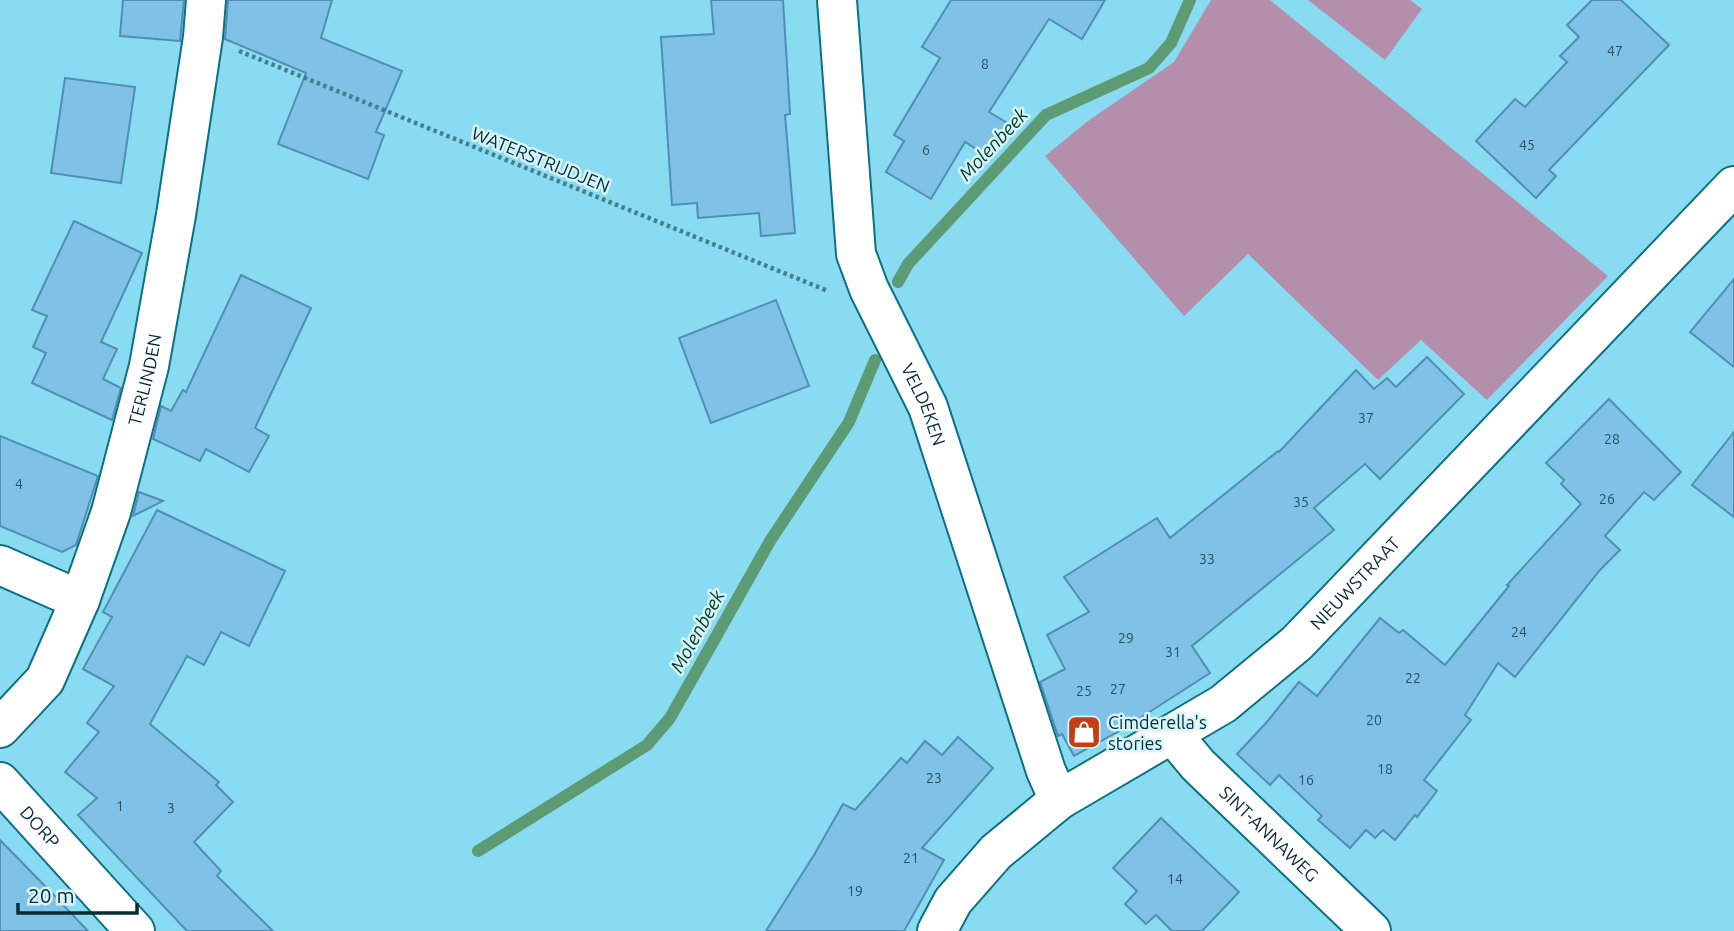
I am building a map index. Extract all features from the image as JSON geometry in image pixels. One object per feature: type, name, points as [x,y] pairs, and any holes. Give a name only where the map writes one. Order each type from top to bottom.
[{"type":"street","name":"VELDEKEN","points":[[837,0],[856,254],[869,289],[928,407],[1042,758],[1059,800]]},
{"type":"street","name":"TERLINDEN","points":[[0,728],[46,680],[80,600],[111,512],[149,366],[176,215],[204,18]]},
{"type":"street","name":"NIEUWSTRAAT","points":[[937,931],[953,901],[996,852],[1059,800],[1223,704],[1297,643],[1734,186]]},
{"type":"street","points":[[0,565],[80,600]]},
{"type":"street","name":"SINT-ANNAWEG","points":[[1172,735],[1198,765],[1371,931]]},
{"type":"street","name":"DORP","points":[[0,782],[135,931]]},
{"type":"path","name":"WATERSTRIJDJEN","points":[[204,18],[846,298],[869,289]]},
{"type":"shaded area","points":[[1211,0],[1270,0],[1608,276],[1487,400],[1421,340],[1378,380],[1248,254],[1184,316],[1045,156],[1088,121],[1174,62]]},
{"type":"shaded area","points":[[1308,0],[1410,0],[1422,9],[1385,60]]},
{"type":"building","points":[[123,0],[184,0],[180,41],[120,36]]},
{"type":"building","points":[[228,0],[332,0],[321,38],[402,71],[376,132],[384,135],[368,179],[278,144],[306,73],[225,39]]},
{"type":"building","points":[[711,0],[783,0],[790,114],[785,115],[795,233],[761,236],[759,213],[698,218],[697,203],[672,205],[661,37],[714,34]]},
{"type":"building","points":[[951,0],[1105,0],[1082,39],[1049,19],[989,112],[1009,124],[989,157],[965,142],[931,199],[886,172],[904,141],[894,135],[940,58],[922,47]]},
{"type":"building","points":[[1592,0],[1621,0],[1669,45],[1549,170],[1556,176],[1536,198],[1476,141],[1515,99],[1525,107],[1567,62],[1560,56],[1579,37],[1567,25]]},
{"type":"building","points":[[65,78],[135,87],[121,183],[51,173]]},
{"type":"building","points":[[74,221],[142,253],[101,342],[117,349],[103,379],[121,388],[112,420],[32,383],[46,353],[33,347],[47,316],[32,310]]},
{"type":"building","points":[[241,275],[311,308],[255,428],[269,436],[249,472],[206,449],[200,461],[153,439],[161,406],[171,411],[183,390],[186,392]]},
{"type":"building","points":[[1734,279],[1734,367],[1690,332]]},
{"type":"building","points":[[776,300],[809,386],[711,423],[679,338]]},
{"type":"building","points":[[1427,357],[1464,394],[1380,479],[1365,464],[1314,508],[1334,530],[1192,646],[1210,673],[1123,729],[1074,756],[1062,734],[1058,736],[1040,682],[1065,669],[1047,635],[1089,612],[1064,577],[1157,518],[1170,538],[1279,452],[1356,370],[1374,389],[1387,378],[1396,387]]},
{"type":"building","points":[[1609,399],[1681,472],[1654,500],[1644,492],[1605,536],[1620,550],[1600,570],[1515,677],[1498,663],[1465,715],[1471,720],[1424,780],[1437,791],[1417,817],[1415,815],[1395,840],[1383,830],[1375,838],[1366,830],[1350,848],[1318,820],[1322,816],[1279,775],[1270,785],[1237,754],[1299,682],[1317,696],[1380,618],[1399,633],[1403,630],[1445,665],[1509,586],[1507,585],[1581,504],[1561,484],[1564,480],[1546,463]]},
{"type":"building","points":[[1734,432],[1734,517],[1692,485]]},
{"type":"building","points":[[0,436],[98,476],[76,545],[62,552],[0,526]]},
{"type":"building","points":[[139,492],[163,501],[133,516]]},
{"type":"building","points":[[157,510],[285,571],[249,646],[221,632],[204,665],[187,656],[150,724],[219,782],[216,785],[233,802],[194,842],[221,871],[217,876],[273,931],[187,931],[78,815],[97,798],[65,772],[99,732],[87,723],[114,686],[83,669],[112,617],[103,612]]},
{"type":"building","points":[[958,737],[993,768],[922,848],[944,860],[904,931],[766,931],[843,804],[855,810],[901,758],[907,763],[925,741],[942,755]]},
{"type":"building","points":[[1161,818],[1239,892],[1202,931],[1172,931],[1156,915],[1146,924],[1125,904],[1137,891],[1113,868]]},
{"type":"building","points":[[0,840],[44,885],[88,931],[0,931]]},
{"type":"waterway","name":"Molenbeek","points":[[898,282],[908,264],[1046,115],[1149,68],[1171,43],[1190,0]]},
{"type":"waterway","name":"Molenbeek","points":[[478,851],[647,745],[670,718],[770,541],[849,422],[875,360]]},
{"type":"place","name":"Cimderella's stories","points":[[1084,732]]}]
